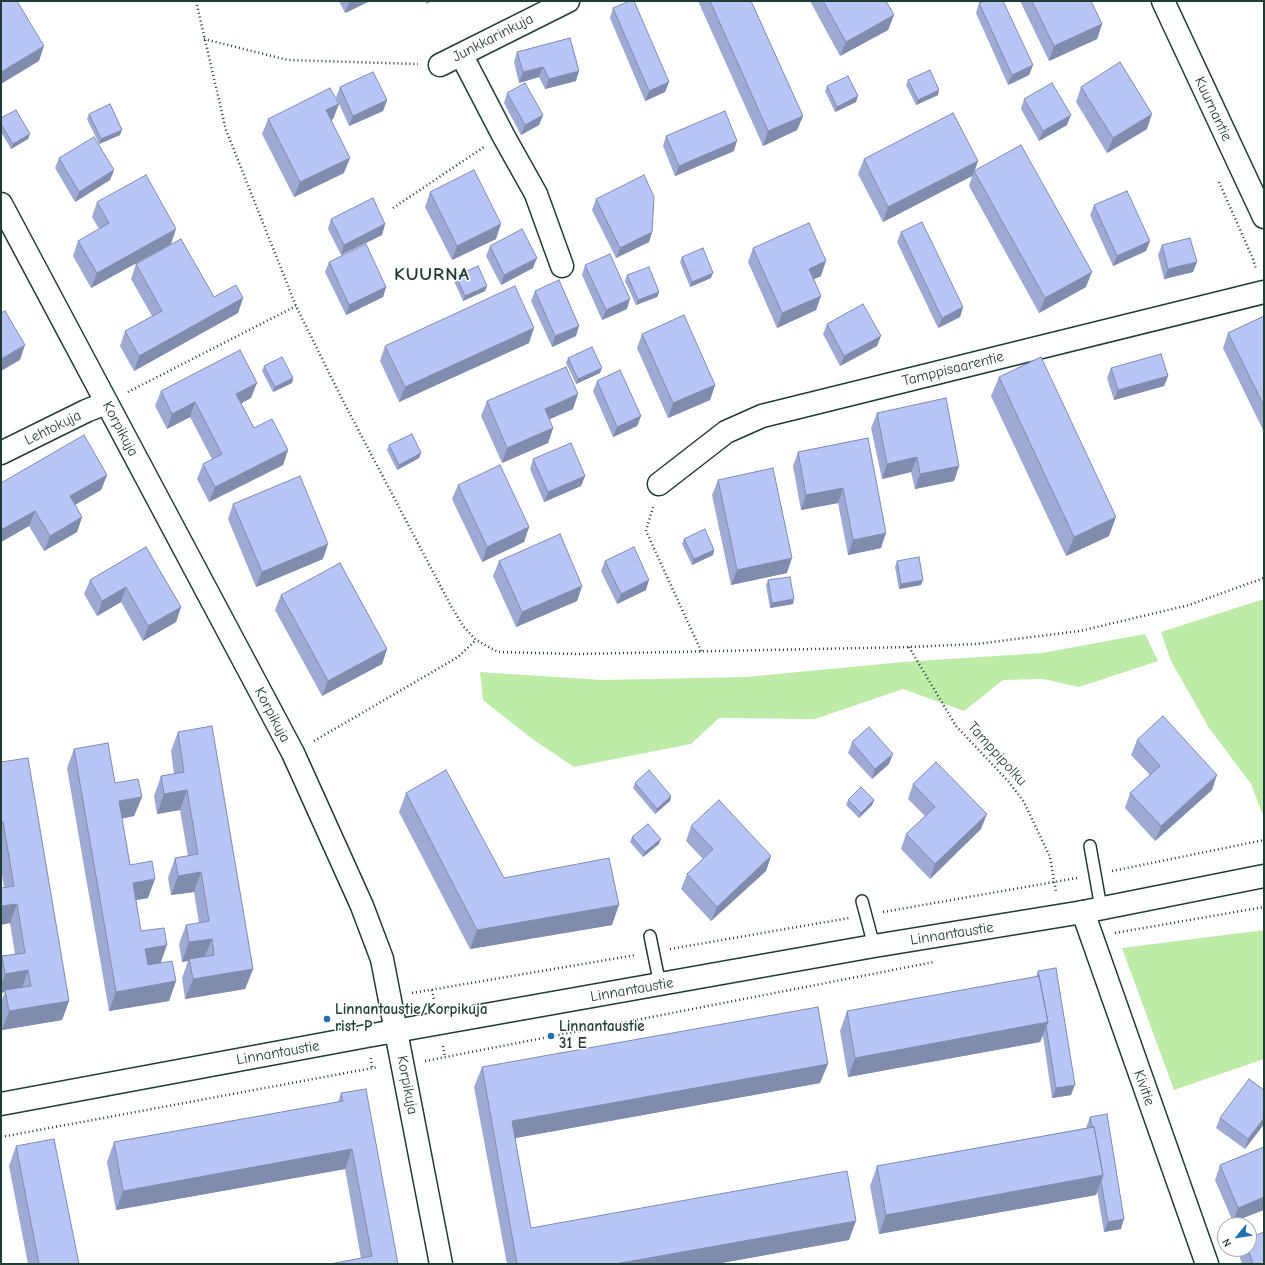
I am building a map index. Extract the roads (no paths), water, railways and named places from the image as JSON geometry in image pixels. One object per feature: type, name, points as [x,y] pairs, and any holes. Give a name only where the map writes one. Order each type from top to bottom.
[{"type":"street","name":"Junkkarinkuja","points":[[440,66],[568,1]]},
{"type":"street","name":"Kuurnantie","points":[[1163,1],[1264,217]]},
{"type":"street","points":[[462,56],[503,135],[536,194],[562,266]]},
{"type":"street","name":"Korpikuja","points":[[1,204],[293,753],[343,861],[382,959],[441,1264]]},
{"type":"street","name":"Tamppisaarentie","points":[[659,484],[726,432],[762,416],[1264,292]]},
{"type":"street","name":"Lehtokuja","points":[[1,453],[86,411],[106,403]]},
{"type":"street","name":"Linnantaustie","points":[[1,1104],[397,1031],[874,946],[1092,910],[1264,876]]},
{"type":"street","name":"Kivitie","points":[[1092,910],[1207,1264]]},
{"type":"lane","points":[[1090,846],[1095,874],[1092,910]]},
{"type":"lane","points":[[862,901],[874,946]]},
{"type":"lane","points":[[650,936],[660,985]]},
{"type":"place","name":"Linnantaustie/Korpikuja rist. P","points":[[327,1019]]},
{"type":"place","name":"Linnantaustie 31 E","points":[[551,1036]]},
{"type":"district","name":"KUURNA","points":[[432,275]]}]
